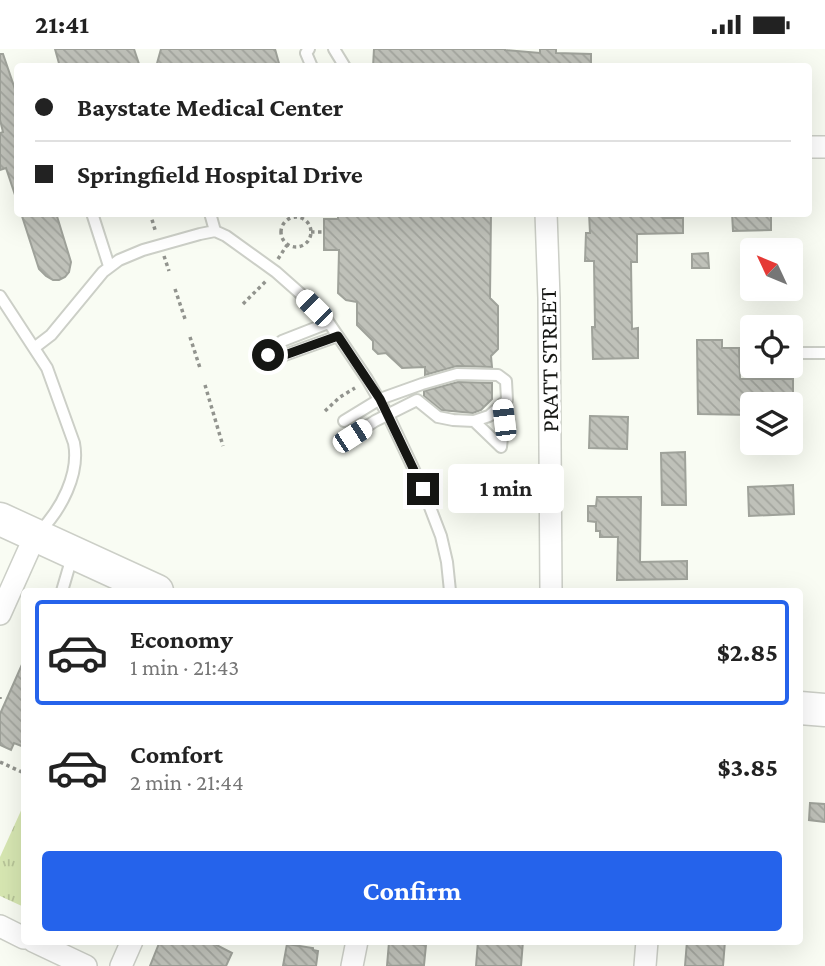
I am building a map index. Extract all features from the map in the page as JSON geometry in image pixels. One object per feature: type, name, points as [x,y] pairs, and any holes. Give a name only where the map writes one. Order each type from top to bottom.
[{"type":"main road","points":[[0,519],[150,588]]},
{"type":"main road","points":[[803,708],[825,710]]},
{"type":"street","name":"PRATT STREET","points":[[546,217],[551,588]]},
{"type":"street","points":[[0,614],[35,536]]},
{"type":"street","points":[[0,926],[21,936]]},
{"type":"street","points":[[41,945],[86,966]]},
{"type":"street","points":[[121,966],[130,945]]},
{"type":"street","points":[[352,966],[355,945]]},
{"type":"street","points":[[645,966],[647,945]]},
{"type":"lane","points":[[94,217],[109,267]]},
{"type":"lane","points":[[211,217],[215,231]]},
{"type":"lane","points":[[34,348],[51,335],[99,276],[119,260],[143,250],[215,231],[226,236],[276,272],[302,295],[338,336],[380,399],[423,489],[441,536],[450,588]]},
{"type":"lane","points":[[0,296],[47,368],[76,454],[70,482],[61,501],[51,520],[35,536]]},
{"type":"lane","points":[[328,323],[282,341],[268,355],[282,356],[338,336]]},
{"type":"lane","points":[[803,353],[825,353]]},
{"type":"lane","points":[[344,421],[380,399],[414,387],[457,374],[498,375],[506,381],[507,400],[489,416],[474,421],[453,420],[438,417],[417,400],[414,387]]},
{"type":"lane","points":[[352,436],[417,400]]},
{"type":"lane","points":[[474,421],[501,447],[504,420],[502,404]]},
{"type":"lane","points":[[63,588],[72,554]]},
{"type":"path","points":[[151,217],[159,241]]},
{"type":"path","points":[[295,217],[304,219],[311,232],[308,241],[294,247],[283,239],[281,229],[286,221],[295,217]]},
{"type":"path","points":[[311,232],[324,232]]},
{"type":"path","points":[[275,264],[287,244]]},
{"type":"path","points":[[163,255],[169,271]]},
{"type":"path","points":[[243,304],[268,278]]},
{"type":"path","points":[[175,289],[185,319]]},
{"type":"path","points":[[190,337],[200,368]]},
{"type":"path","points":[[205,385],[223,446]]},
{"type":"path","points":[[325,411],[355,388]]},
{"type":"path","points":[[0,762],[21,772]]},
{"type":"green space","points":[[21,811],[21,906],[0,896],[0,857]]},
{"type":"building","points":[[55,49],[134,49],[139,63],[59,63]]},
{"type":"building","points":[[161,49],[275,49],[279,63],[157,63]]},
{"type":"building","points":[[374,49],[505,49],[540,53],[540,49],[556,49],[556,53],[591,54],[591,63],[373,63]]},
{"type":"building","points":[[0,54],[3,54],[14,86],[14,192],[6,168],[0,170],[0,133],[3,132],[0,120]]},
{"type":"building","points":[[22,217],[57,217],[71,262],[69,272],[59,280],[53,280],[39,269]]},
{"type":"building","points":[[491,217],[490,298],[498,306],[498,349],[491,356],[492,367],[457,366],[425,375],[425,367],[402,368],[386,353],[378,354],[373,349],[373,341],[357,325],[357,302],[346,300],[338,293],[339,250],[324,250],[324,219]]},
{"type":"building","points":[[589,217],[683,218],[683,233],[637,234],[637,262],[631,262],[632,329],[638,328],[638,358],[593,359],[594,261],[585,261],[586,233],[590,233]]},
{"type":"building","points":[[732,217],[771,217],[771,230],[733,231]]},
{"type":"building","points":[[708,253],[709,268],[692,268],[692,254]]},
{"type":"building","points":[[697,340],[722,340],[722,348],[739,348],[740,379],[793,379],[793,392],[740,392],[740,415],[698,414]]},
{"type":"building","points":[[458,382],[492,383],[492,399],[481,410],[473,413],[441,410],[424,396],[424,391]]},
{"type":"building","points":[[590,416],[628,417],[627,449],[589,448]]},
{"type":"building","points":[[685,452],[686,505],[662,505],[661,453]]},
{"type":"building","points":[[793,485],[794,514],[749,516],[748,487]]},
{"type":"building","points":[[597,497],[641,497],[640,562],[687,561],[687,579],[617,580],[618,537],[600,537],[600,531],[596,531],[596,522],[588,521],[588,506],[596,506]]},
{"type":"building","points":[[21,667],[21,746],[14,743],[11,750],[0,745],[0,714]]},
{"type":"building","points":[[810,803],[825,804],[825,822],[809,820]]},
{"type":"building","points":[[158,945],[217,945],[232,953],[226,966],[150,966]]},
{"type":"building","points":[[287,945],[318,951],[316,966],[283,966]]},
{"type":"building","points":[[389,945],[426,945],[424,965],[387,966]]},
{"type":"building","points":[[478,945],[523,945],[521,966],[476,966]]},
{"type":"building","points":[[687,945],[725,945],[723,966],[685,966]]},
{"type":"route","points":[[268,355],[282,356],[338,336],[380,399],[423,489]]}]
